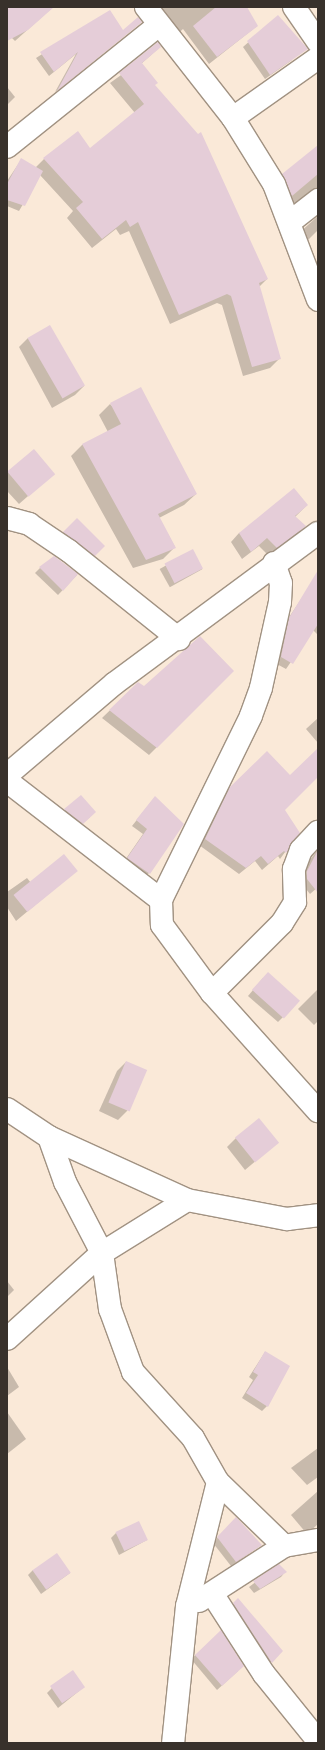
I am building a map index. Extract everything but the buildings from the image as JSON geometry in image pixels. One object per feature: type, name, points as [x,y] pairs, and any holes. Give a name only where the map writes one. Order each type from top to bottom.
[{"type":"street","points":[[146,7],[233,118],[274,184],[290,222],[318,300]]},
{"type":"street","points":[[294,7],[318,42]]},
{"type":"street","points":[[7,147],[159,25]]},
{"type":"street","points":[[233,118],[318,58]]},
{"type":"street","points":[[290,222],[318,200]]},
{"type":"street","points":[[7,518],[29,524],[69,550],[179,639]]},
{"type":"street","points":[[7,775],[115,683],[179,639],[274,563],[318,533]]},
{"type":"street","points":[[274,563],[281,583],[280,602],[261,688],[251,716],[162,900],[162,925],[212,993],[318,1111]]},
{"type":"street","points":[[7,781],[162,900]]},
{"type":"street","points":[[212,993],[282,924],[295,902],[294,869],[301,850],[318,832]]},
{"type":"street","points":[[7,1109],[49,1137],[187,1200],[287,1219],[318,1215]]},
{"type":"street","points":[[49,1137],[65,1182],[102,1253],[110,1309],[133,1372],[193,1438],[218,1482],[284,1546]]},
{"type":"street","points":[[7,1339],[102,1253],[187,1200]]},
{"type":"street","points":[[173,1743],[187,1606],[218,1482]]},
{"type":"street","points":[[187,1606],[213,1595],[284,1546],[318,1540]]},
{"type":"street","points":[[213,1595],[264,1674],[318,1741]]}]
